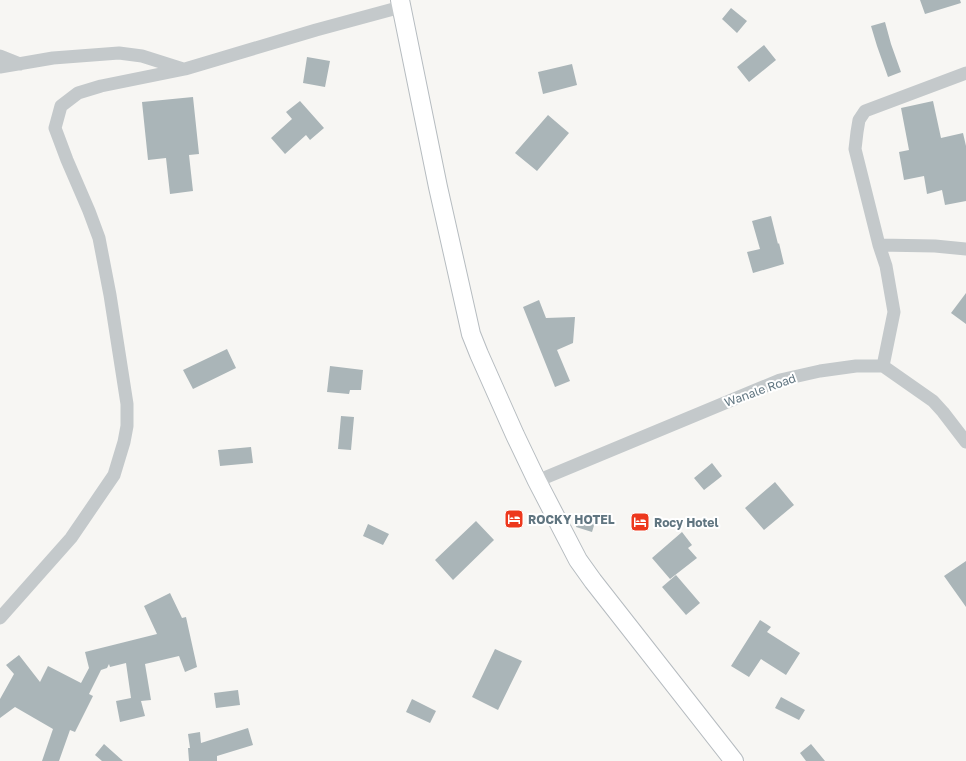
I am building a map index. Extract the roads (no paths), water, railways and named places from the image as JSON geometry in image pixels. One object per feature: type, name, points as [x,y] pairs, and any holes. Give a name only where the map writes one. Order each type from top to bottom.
[{"type":"street","points":[[0,618],[71,538],[114,475],[124,442],[127,426],[127,404],[110,295],[99,238],[55,128],[61,106],[78,93],[85,90],[184,69],[401,4],[440,195],[471,334],[515,436],[578,560],[734,761]]},
{"type":"street","points":[[0,67],[53,58],[119,53],[142,56],[184,69]]},
{"type":"street","points":[[0,56],[20,64]]},
{"type":"street","points":[[966,73],[865,111],[859,120],[855,149],[886,266],[894,312],[883,366],[932,401],[943,412],[966,442]]},
{"type":"street","points":[[879,244],[966,249]]},
{"type":"street","name":"Wanale Road","points":[[537,481],[780,380],[820,370],[856,366],[883,366]]},
{"type":"place","name":"ROCKY HOTEL","points":[[514,519]]},
{"type":"place","name":"Rocy Hotel","points":[[640,522]]}]
